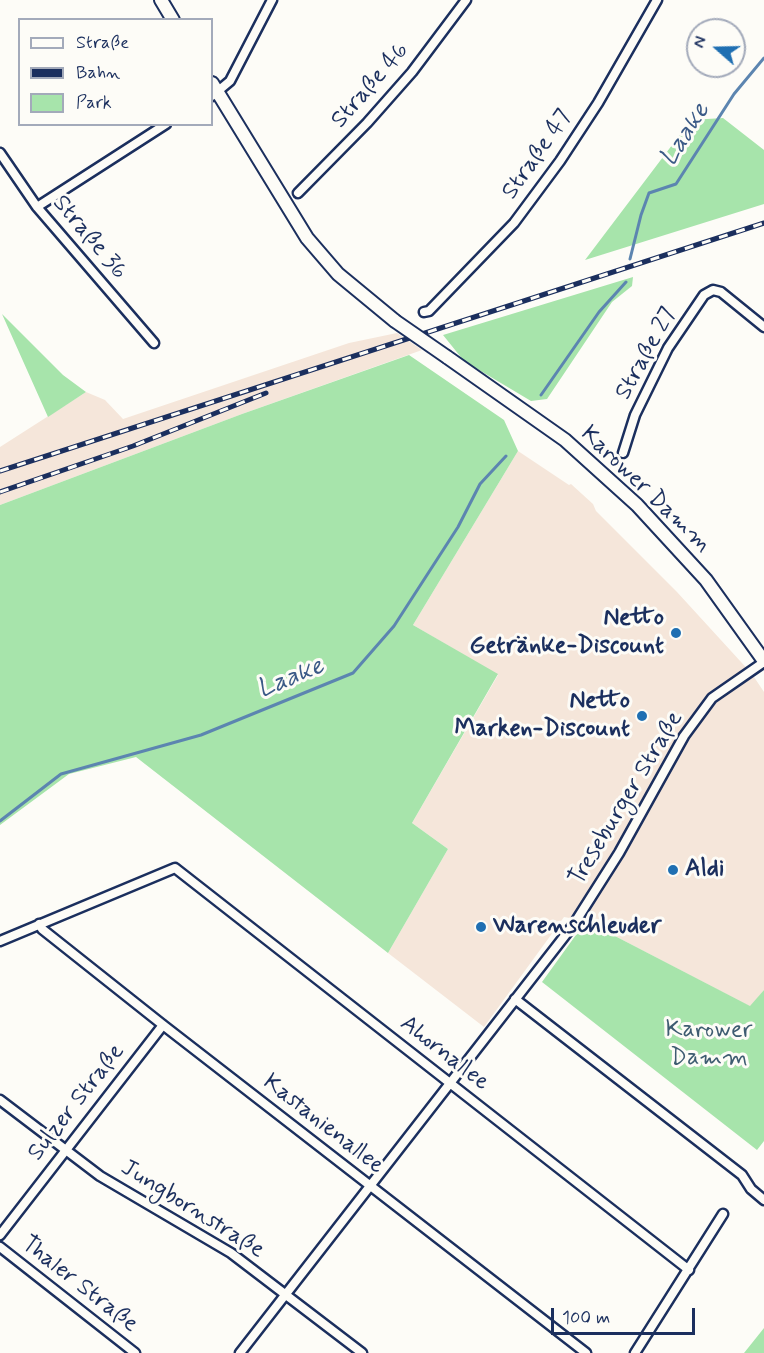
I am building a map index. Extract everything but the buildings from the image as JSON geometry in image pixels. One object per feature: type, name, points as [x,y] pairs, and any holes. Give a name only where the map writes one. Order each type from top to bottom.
[{"type":"main road","points":[[161,0],[172,18]]},
{"type":"main road","name":"Karower Damm","points":[[213,90],[307,238],[338,274],[395,321],[565,440],[637,505],[706,580],[764,662]]},
{"type":"street","points":[[213,90],[230,81],[272,0]]},
{"type":"street","name":"Straße 46","points":[[298,193],[367,123],[412,72],[466,0]]},
{"type":"street","name":"Straße 47","points":[[424,312],[429,311],[514,223],[560,161],[598,103],[653,2]]},
{"type":"street","points":[[37,207],[163,126]]},
{"type":"street","name":"Straße 36","points":[[0,153],[37,207],[154,344]]},
{"type":"street","name":"Straße 27","points":[[623,453],[635,415],[668,348],[704,295],[713,290],[721,292],[764,327]]},
{"type":"street","name":"Treseburger Straße","points":[[240,1353],[574,924],[691,726],[712,698],[764,662]]},
{"type":"street","name":"Ahornallee","points":[[39,924],[175,868],[688,1270]]},
{"type":"street","points":[[0,941],[39,924]]},
{"type":"street","name":"Kastanienallee","points":[[39,924],[42,929],[163,1025],[586,1353]]},
{"type":"street","points":[[515,999],[742,1175],[751,1190],[764,1200]]},
{"type":"street","name":"Sulzer Straße","points":[[0,1235],[163,1025]]},
{"type":"street","name":"Jungbornstraße","points":[[0,1100],[64,1151],[100,1176],[231,1253],[362,1353]]},
{"type":"street","points":[[635,1353],[723,1214]]},
{"type":"street","name":"Thaler Straße","points":[[0,1247],[135,1353]]},
{"type":"shaded area","points":[[397,333],[422,350],[242,414],[0,505],[0,447],[86,392],[105,400],[123,419],[349,343]]},
{"type":"shaded area","points":[[518,451],[569,485],[571,484],[593,504],[596,511],[677,592],[752,674],[764,692],[764,990],[751,1007],[586,921],[564,917],[484,1027],[388,953],[448,849],[412,823],[498,675],[413,625]]},
{"type":"green space","points":[[723,118],[764,150],[764,204],[585,260],[691,120]]},
{"type":"green space","points":[[633,277],[632,286],[612,302],[547,399],[531,401],[464,361],[443,335]]},
{"type":"green space","points":[[2,314],[63,375],[86,392],[48,417]]},
{"type":"green space","points":[[409,355],[504,420],[518,451],[413,625],[498,674],[412,823],[448,849],[388,953],[136,757],[69,774],[0,825],[0,505],[242,414]]},
{"type":"green space","name":"Karower Damm","points":[[586,921],[750,1006],[764,990],[764,1141],[757,1150],[542,982]]},
{"type":"green space","points":[[764,1328],[764,1353],[744,1353]]},
{"type":"waterway","name":"Laake","points":[[630,259],[649,193],[676,184],[734,94],[764,58]]},
{"type":"waterway","name":"Laake","points":[[541,395],[599,312],[626,282]]},
{"type":"waterway","name":"Laake","points":[[0,821],[61,774],[201,735],[353,673],[394,626],[458,527],[480,484],[506,456]]},
{"type":"railway","points":[[0,471],[764,223]]},
{"type":"railway","points":[[0,492],[133,446],[266,393]]},
{"type":"place","name":"Netto Getränke-Discount","points":[[676,633]]},
{"type":"place","name":"Netto Marken-Discount","points":[[642,716]]},
{"type":"place","name":"Aldi","points":[[673,870]]},
{"type":"place","name":"Warenschleuder","points":[[481,927]]}]
